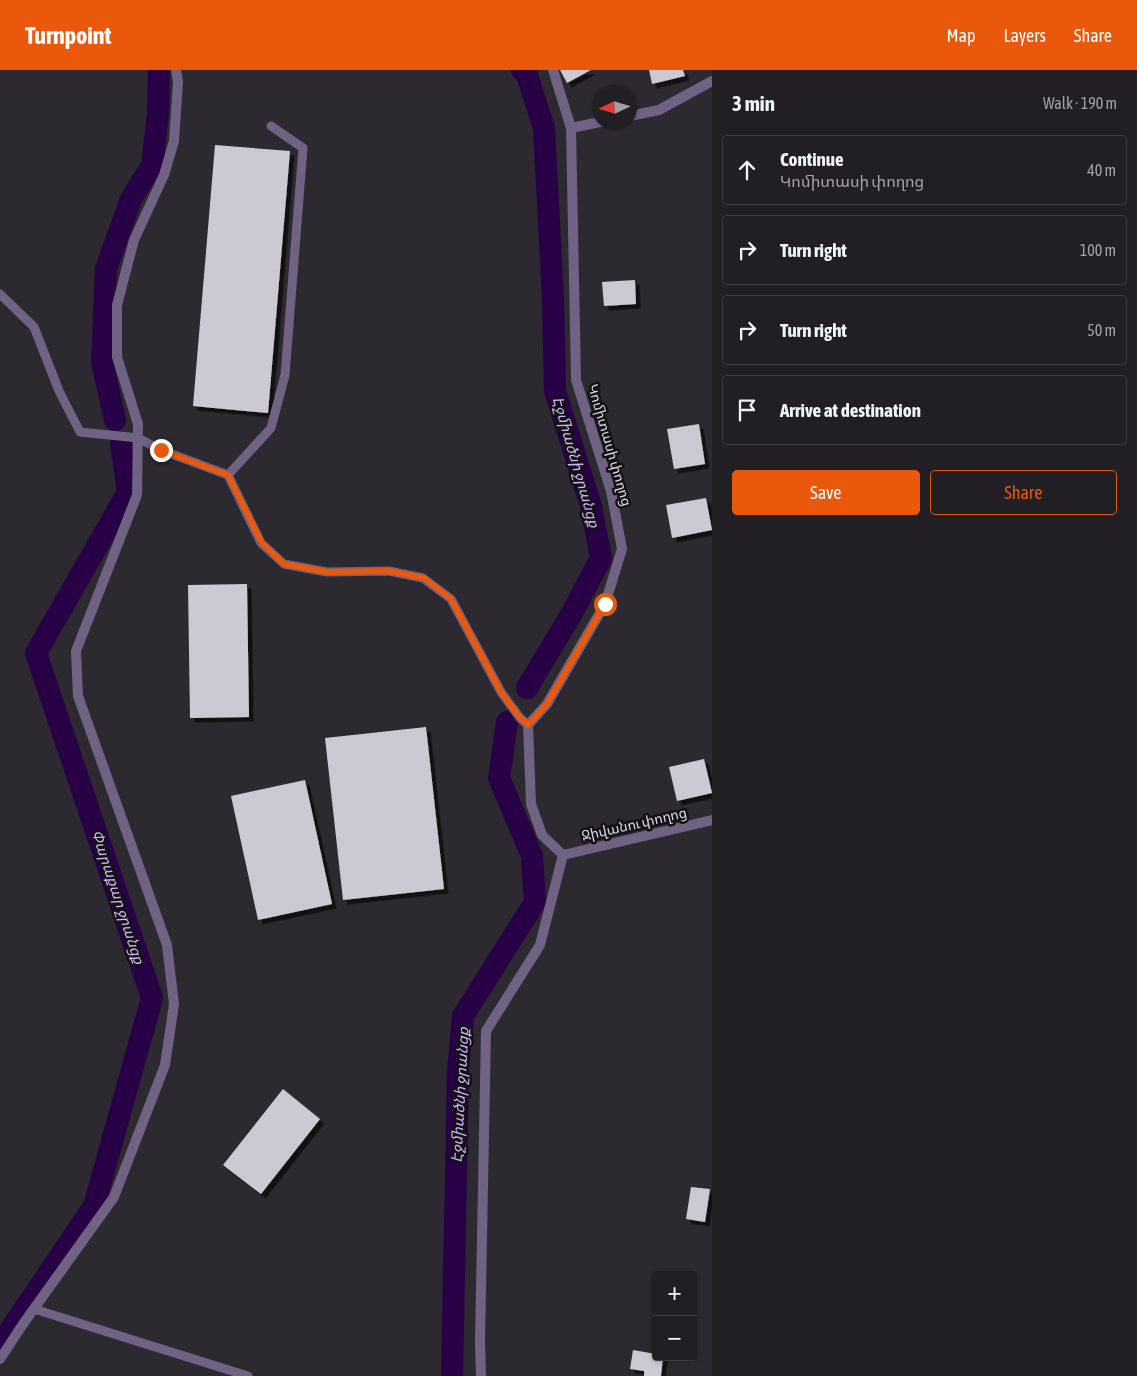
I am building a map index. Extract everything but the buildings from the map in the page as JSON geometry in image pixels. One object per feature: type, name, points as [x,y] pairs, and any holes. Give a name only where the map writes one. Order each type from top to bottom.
[{"type":"street","points":[[0,1359],[114,1197],[165,1064],[174,1004],[167,945],[78,696],[76,651],[137,495],[138,424],[117,357],[117,305],[134,240],[164,175],[174,141],[178,82],[176,70]]},
{"type":"street","name":"Կոմիտասի փողոց","points":[[528,725],[547,704],[605,604],[622,549],[612,491],[576,380],[572,128],[553,70]]},
{"type":"street","points":[[637,115],[659,110],[712,80]]},
{"type":"street","points":[[572,128],[592,124]]},
{"type":"street","points":[[480,1376],[486,1031],[540,945],[563,855],[542,835],[531,804],[528,725]]},
{"type":"street","name":"Ջիվանու փողոց","points":[[563,855],[712,820]]},
{"type":"lane","points":[[228,475],[271,428],[286,375],[303,148],[271,126]]},
{"type":"lane","points":[[0,294],[34,327],[59,391],[80,432],[138,438],[161,450],[228,475],[262,543],[284,564],[327,572],[389,571],[424,578],[451,599],[501,692],[520,718],[528,725]]},
{"type":"lane","points":[[34,1310],[248,1376]]},
{"type":"waterway","name":"Փարաքար ջրանցք","points":[[115,420],[102,362],[106,269],[131,199],[152,165],[158,114],[159,70]]},
{"type":"waterway","name":"Էջմիածնի ջրանցք","points":[[522,70],[527,75],[544,128],[553,299],[555,391],[591,506],[601,558],[572,613],[527,688]]},
{"type":"waterway","name":"Փարաքար ջրանցք","points":[[0,1345],[94,1206],[152,998],[36,653],[128,492],[121,444]]},
{"type":"waterway","name":"Էջմիածնի ջրանցք","points":[[452,1376],[458,1072],[463,1016],[535,902],[532,856],[499,778],[507,722]]},
{"type":"route","points":[[161,450],[228,475],[262,543],[284,564],[327,572],[389,571],[424,578],[451,599],[481,658],[501,692],[520,718],[528,725],[547,704],[605,604]]}]
